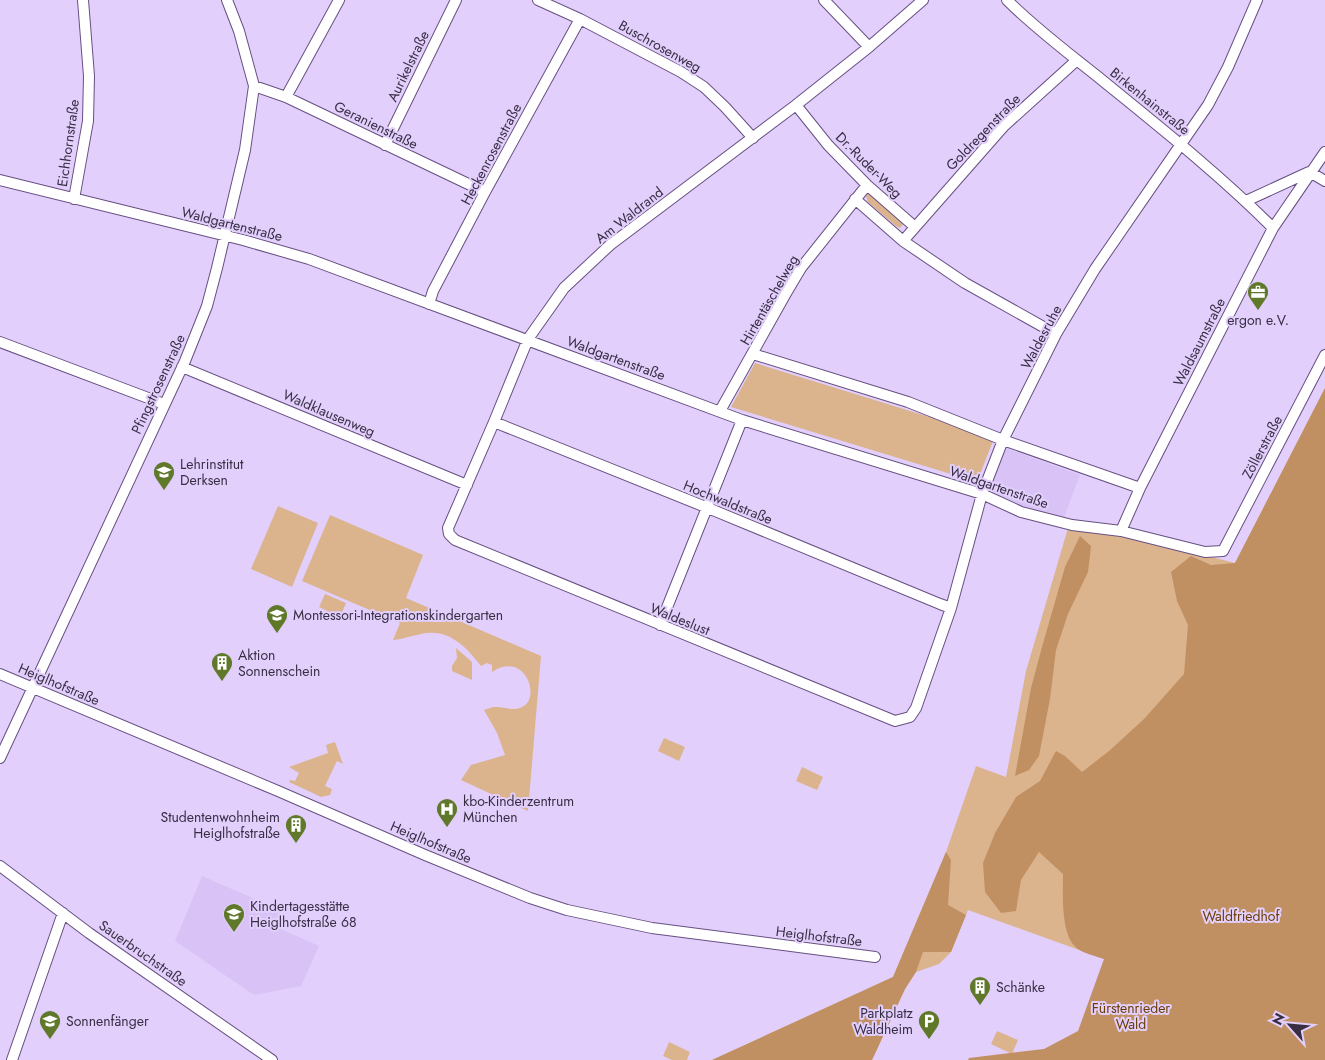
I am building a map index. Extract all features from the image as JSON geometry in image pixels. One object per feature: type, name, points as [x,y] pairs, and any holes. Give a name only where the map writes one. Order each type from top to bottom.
[{"type":"street","name":"Eichhornstraße","points":[[74,199],[88,121],[89,76],[83,0]]},
{"type":"street","name":"Pfingstrosenstraße","points":[[0,758],[182,367],[207,306],[244,150],[254,86],[239,31],[228,0]]},
{"type":"street","points":[[286,97],[339,0]]},
{"type":"street","name":"Aurikelstraße","points":[[385,145],[456,0]]},
{"type":"street","name":"Buschrosenweg","points":[[538,0],[642,50],[681,72],[704,88],[725,107],[753,138]]},
{"type":"street","points":[[824,0],[869,47]]},
{"type":"street","name":"Am Waldrand","points":[[448,528],[528,340],[564,288],[610,245],[796,105],[869,47],[923,0]]},
{"type":"street","name":"Birkenhainstraße","points":[[1007,0],[1041,32],[1181,144],[1246,201],[1272,228]]},
{"type":"street","name":"Waldesruhe","points":[[910,717],[916,708],[952,608],[982,494],[1004,440],[1056,334],[1101,260],[1208,105],[1228,67],[1257,0]]},
{"type":"street","name":"Heckenrosenstraße","points":[[429,304],[433,291],[485,192],[580,19]]},
{"type":"street","name":"Goldregenstraße","points":[[915,227],[1004,126],[1077,60]]},
{"type":"street","name":"Geranienstraße","points":[[254,86],[286,97],[485,192]]},
{"type":"street","name":"Dr.-Ruder-Weg","points":[[796,105],[828,145],[867,185],[915,227]]},
{"type":"street","name":"Waldsaumstraße","points":[[1121,530],[1140,488],[1272,228],[1325,152]]},
{"type":"street","points":[[1310,172],[1325,181]]},
{"type":"street","name":"Waldsaumstraße","points":[[1246,201],[1310,172]]},
{"type":"street","name":"Waldgartenstraße","points":[[0,180],[309,259],[742,420],[982,494],[1021,512],[1072,526],[1121,530],[1205,552],[1222,551]]},
{"type":"street","name":"Hirtentäschelweg","points":[[720,411],[801,268],[867,185]]},
{"type":"street","points":[[855,199],[903,241],[965,283],[1056,334]]},
{"type":"street","points":[[903,241],[915,227]]},
{"type":"street","points":[[0,342],[164,404]]},
{"type":"street","points":[[753,354],[908,402],[1004,440],[1140,488]]},
{"type":"street","name":"Zöllerstraße","points":[[1222,551],[1325,355]]},
{"type":"street","name":"Waldklausenweg","points":[[182,367],[466,485]]},
{"type":"street","points":[[660,625],[742,420]]},
{"type":"street","name":"Hochwaldstraße","points":[[494,422],[952,608]]},
{"type":"street","name":"Waldeslust","points":[[448,528],[449,534],[454,540],[660,625],[895,721],[910,717]]},
{"type":"street","name":"Heiglhofstraße","points":[[0,674],[425,855],[530,898],[566,910],[652,928],[875,957]]},
{"type":"street","name":"Sauerbruchstraße","points":[[0,866],[89,933],[272,1060]]},
{"type":"street","points":[[12,1060],[63,913]]},
{"type":"shaded area","points":[[1006,448],[1080,475],[1063,520],[1023,510],[988,494]]},
{"type":"shaded area","name":"Kindertagesstätte Heiglhofstraße 68","points":[[202,876],[280,910],[274,926],[319,946],[301,986],[254,995],[175,941]]},
{"type":"green space","points":[[869,193],[904,223],[900,228],[868,202],[866,196]]},
{"type":"green space","points":[[755,363],[975,431],[993,441],[977,482],[731,407]]},
{"type":"green space","name":"Waldfriedhof","points":[[1325,388],[1325,1060],[1104,959],[968,910],[951,952],[939,964],[916,972],[905,989],[872,1060],[712,1060],[893,977],[946,852],[976,766],[1006,777],[1026,671],[1068,528],[1123,534],[1235,563]]},
{"type":"green space","points":[[1325,388],[1325,1060],[968,1060],[969,1058],[1044,1049],[1078,1031],[1104,959],[1078,949],[1068,935],[1063,903],[1063,874],[1039,852],[1021,880],[1016,911],[1001,913],[985,892],[983,863],[995,833],[1016,797],[1040,781],[1056,751],[1065,756],[1082,772],[1109,751],[1144,719],[1184,674],[1188,625],[1177,601],[1171,572],[1191,556],[1211,565],[1235,563]]},
{"type":"green space","points":[[278,506],[318,523],[292,587],[251,569]]},
{"type":"green space","points":[[330,515],[423,555],[406,598],[541,656],[528,811],[461,780],[471,765],[505,755],[497,733],[484,710],[494,707],[515,709],[522,707],[528,702],[530,695],[530,686],[527,678],[521,671],[513,667],[504,667],[492,672],[492,665],[487,663],[481,666],[465,647],[444,634],[427,633],[393,640],[400,623],[302,581]]},
{"type":"green space","points":[[1080,536],[1091,546],[1088,572],[1068,614],[1056,650],[1050,699],[1039,756],[1029,770],[1015,776],[1031,688],[1042,647],[1065,567]]},
{"type":"green space","points":[[325,594],[346,603],[340,617],[319,607]]},
{"type":"green space","points":[[456,648],[472,662],[472,680],[452,671],[452,666],[457,658]]},
{"type":"green space","points":[[664,738],[685,747],[679,761],[658,751]]},
{"type":"green space","points":[[335,742],[343,764],[337,761],[325,786],[332,789],[330,795],[321,797],[289,782],[290,780],[295,781],[299,773],[289,767],[328,753],[326,745]]},
{"type":"green space","points":[[802,767],[823,777],[817,790],[796,781]]},
{"type":"green space","points":[[946,852],[951,860],[948,905],[966,915],[951,952],[923,952],[916,972],[905,989],[872,1060],[712,1060],[893,977]]},
{"type":"green space","points":[[997,1031],[1018,1040],[1012,1054],[991,1044]]},
{"type":"green space","points":[[669,1042],[690,1052],[687,1060],[672,1060],[663,1056]]},
{"type":"place","name":"ergon e.V.","points":[[1258,311]]},
{"type":"place","name":"Lehrinstitut Derksen","points":[[164,491]]},
{"type":"place","name":"Montessori-Integrationskindergarten","points":[[277,634]]},
{"type":"place","name":"Aktion Sonnenschein","points":[[222,682]]},
{"type":"place","name":"kbo-Kinderzentrum München","points":[[447,828]]},
{"type":"place","name":"Studentenwohnheim Heiglhofstraße","points":[[296,844]]},
{"type":"place","name":"Kindertagesstätte Heiglhofstraße 68","points":[[234,933]]},
{"type":"place","name":"Schänke","points":[[980,1006]]},
{"type":"place","name":"Sonnenfänger","points":[[50,1040]]},
{"type":"place","name":"Parkplatz Waldheim","points":[[929,1040]]},
{"type":"park label","name":"Fürstenrieder Wald","points":[[1131,1016]]}]
